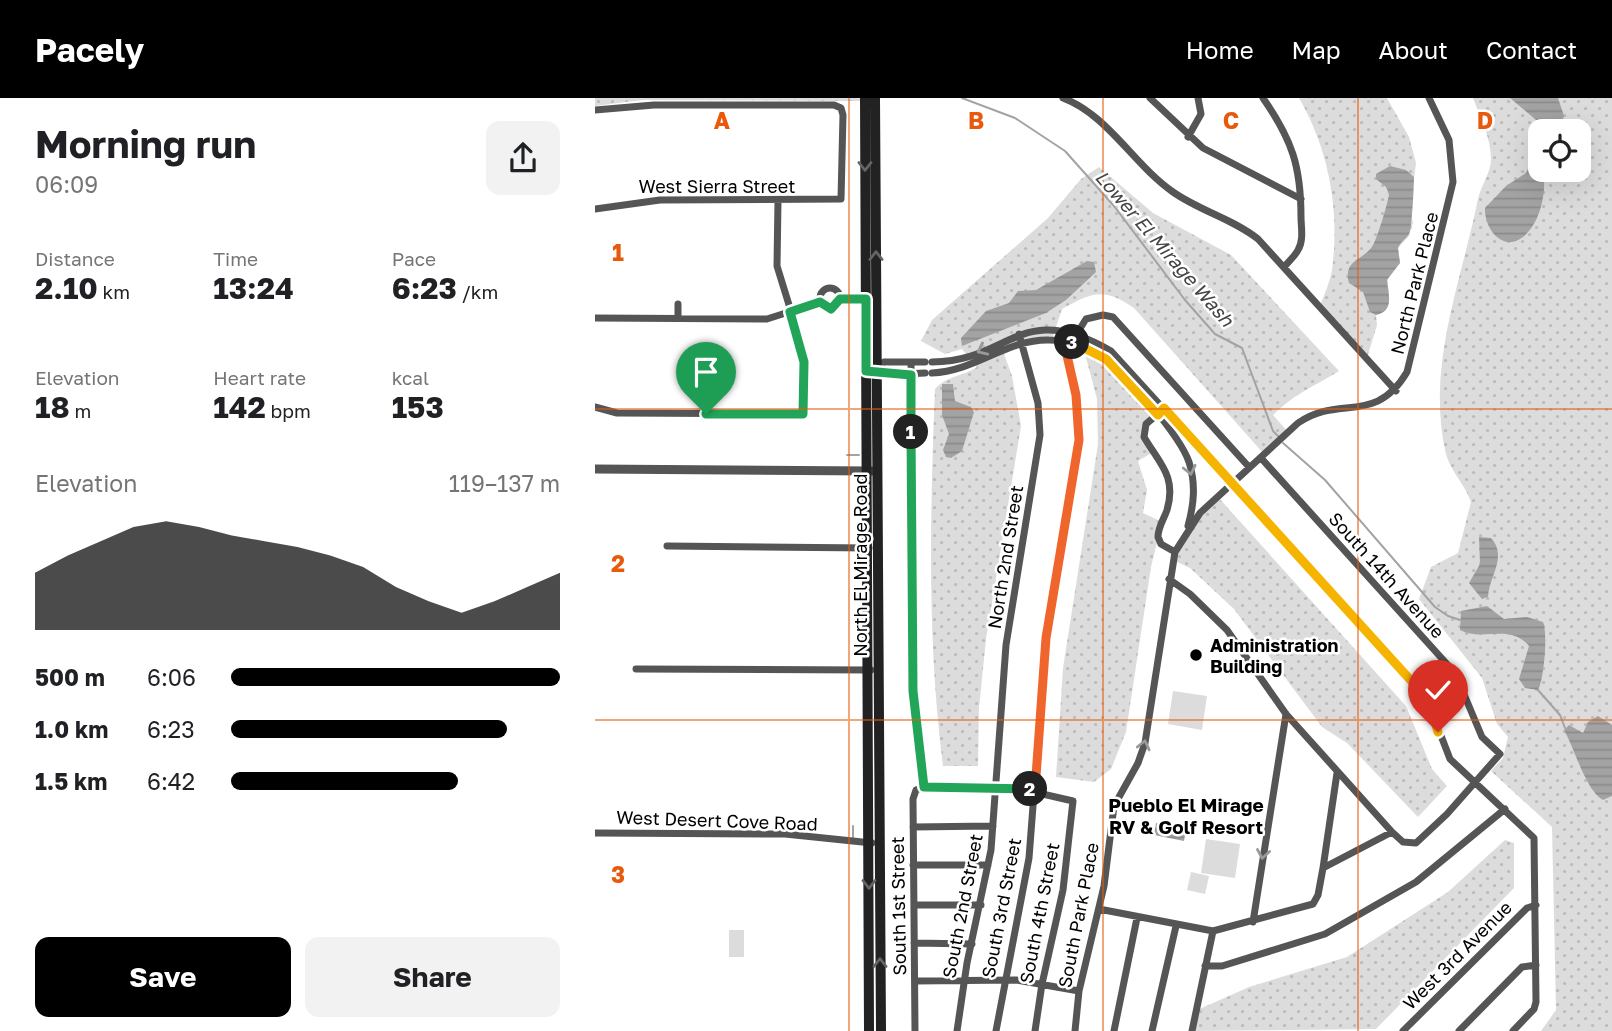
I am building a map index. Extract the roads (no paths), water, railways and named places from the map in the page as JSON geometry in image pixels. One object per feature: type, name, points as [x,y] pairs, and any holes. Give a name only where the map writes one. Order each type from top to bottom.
[{"type":"main road","name":"North El Mirage Road","points":[[865,98],[871,299]]},
{"type":"main road","name":"North El Mirage Road","points":[[876,98],[871,371],[874,843],[881,1031]]},
{"type":"main road","name":"North El Mirage Road","points":[[869,1031],[874,843]]},
{"type":"street","points":[[1063,98],[1083,107],[1173,192],[1245,229],[1284,267],[1396,391],[1375,404],[1316,413],[1287,433],[1200,513],[1175,552],[1169,579],[1190,594],[1227,630],[1286,714],[1403,842],[1416,843],[1476,784]]},
{"type":"street","points":[[1150,98],[1188,137],[1203,148],[1301,199]]},
{"type":"street","points":[[1188,137],[1201,114],[1198,98]]},
{"type":"street","points":[[1263,98],[1282,125],[1293,150],[1301,199],[1301,241],[1298,250],[1284,267]]},
{"type":"street","name":"North Park Place","points":[[1396,391],[1413,354],[1418,319],[1453,182],[1449,141],[1429,98]]},
{"type":"street","name":"West Sierra Street","points":[[595,110],[654,105],[834,104],[841,108],[841,200],[660,200],[595,209]]},
{"type":"street","points":[[595,407],[617,413],[803,414],[804,362],[777,266],[778,201]]},
{"type":"street","points":[[820,302],[821,292],[830,288],[836,290],[840,299]]},
{"type":"street","points":[[820,302],[831,309],[840,299],[871,299]]},
{"type":"street","points":[[595,317],[767,319],[820,302]]},
{"type":"street","points":[[678,304],[678,318]]},
{"type":"street","points":[[1071,341],[1086,318],[1103,315],[1113,317],[1249,467]]},
{"type":"street","points":[[871,371],[884,362],[928,362],[967,357],[1019,334],[1041,330],[1075,332],[1111,351],[1161,412],[1183,448],[1192,473],[1193,507],[1187,530]]},
{"type":"street","name":"North 2nd Street","points":[[996,788],[1006,645],[1041,422],[1019,334]]},
{"type":"street","points":[[871,371],[884,375],[929,373],[971,366],[1022,343],[1041,340],[1071,341],[1106,359],[1231,483],[1423,695],[1450,759],[1534,838],[1536,1002],[1534,1009],[1513,1031]]},
{"type":"street","name":"South 3rd Street","points":[[996,1031],[1003,981],[1029,858],[1046,638],[1079,440],[1076,395],[1066,351],[1071,341]]},
{"type":"street","points":[[911,362],[913,691],[924,787],[1035,790]]},
{"type":"street","points":[[1161,412],[1146,424],[1144,438],[1162,460],[1169,487],[1167,509],[1158,537],[1161,544],[1175,552]]},
{"type":"street","name":"South 14th Avenue","points":[[1261,458],[1455,673],[1482,737],[1500,754],[1476,784]]},
{"type":"street","points":[[595,469],[872,471]]},
{"type":"street","points":[[667,547],[872,548]]},
{"type":"street","name":"South Park Place","points":[[1075,1031],[1079,992],[1099,909],[1114,806],[1143,752],[1169,579]]},
{"type":"street","points":[[636,669],[873,670]]},
{"type":"street","points":[[1252,922],[1286,714]]},
{"type":"street","points":[[1099,909],[1176,926],[1213,931],[1313,904],[1318,895],[1323,868],[1337,772]]},
{"type":"street","name":"South 1st Street","points":[[915,1031],[914,793],[924,787]]},
{"type":"street","name":"South 2nd Street","points":[[957,1031],[964,981],[988,865],[996,788]]},
{"type":"street","name":"South 4th Street","points":[[1035,790],[1073,801],[1063,890],[1041,984],[1035,1031]]},
{"type":"street","points":[[1205,966],[1221,966],[1325,934],[1416,882],[1505,809]]},
{"type":"street","points":[[913,827],[993,826]]},
{"type":"street","points":[[1323,868],[1392,832]]},
{"type":"street","name":"West Desert Cove Road","points":[[595,833],[785,834],[874,843]]},
{"type":"street","points":[[913,865],[988,865]]},
{"type":"street","points":[[914,905],[981,905]]},
{"type":"street","name":"West 3rd Avenue","points":[[1403,1031],[1527,908],[1536,905]]},
{"type":"street","points":[[1114,1031],[1137,918]]},
{"type":"street","points":[[1152,1031],[1176,926]]},
{"type":"street","points":[[1192,1031],[1213,931]]},
{"type":"street","points":[[914,943],[972,944]]},
{"type":"street","points":[[1459,1031],[1522,967],[1537,965]]},
{"type":"street","points":[[915,981],[1003,981],[1041,984],[1079,992]]},
{"type":"waterway","name":"Lower El Mirage Wash","points":[[962,98],[1015,118],[1065,151],[1114,206],[1185,300],[1215,334],[1242,348],[1273,431],[1280,438]]},
{"type":"waterway","name":"Lower El Mirage Wash","points":[[1283,443],[1325,480],[1435,607],[1460,620]]},
{"type":"waterway","points":[[847,455],[859,455]]},
{"type":"waterway","name":"Lower El Mirage Wash","points":[[1538,690],[1560,715],[1565,728]]},
{"type":"waterway","points":[[853,826],[853,838]]},
{"type":"place","name":"Administration Building","points":[[1196,655]]},
{"type":"district","name":"Pueblo El Mirage RV & Golf Resort","points":[[1186,815]]}]
